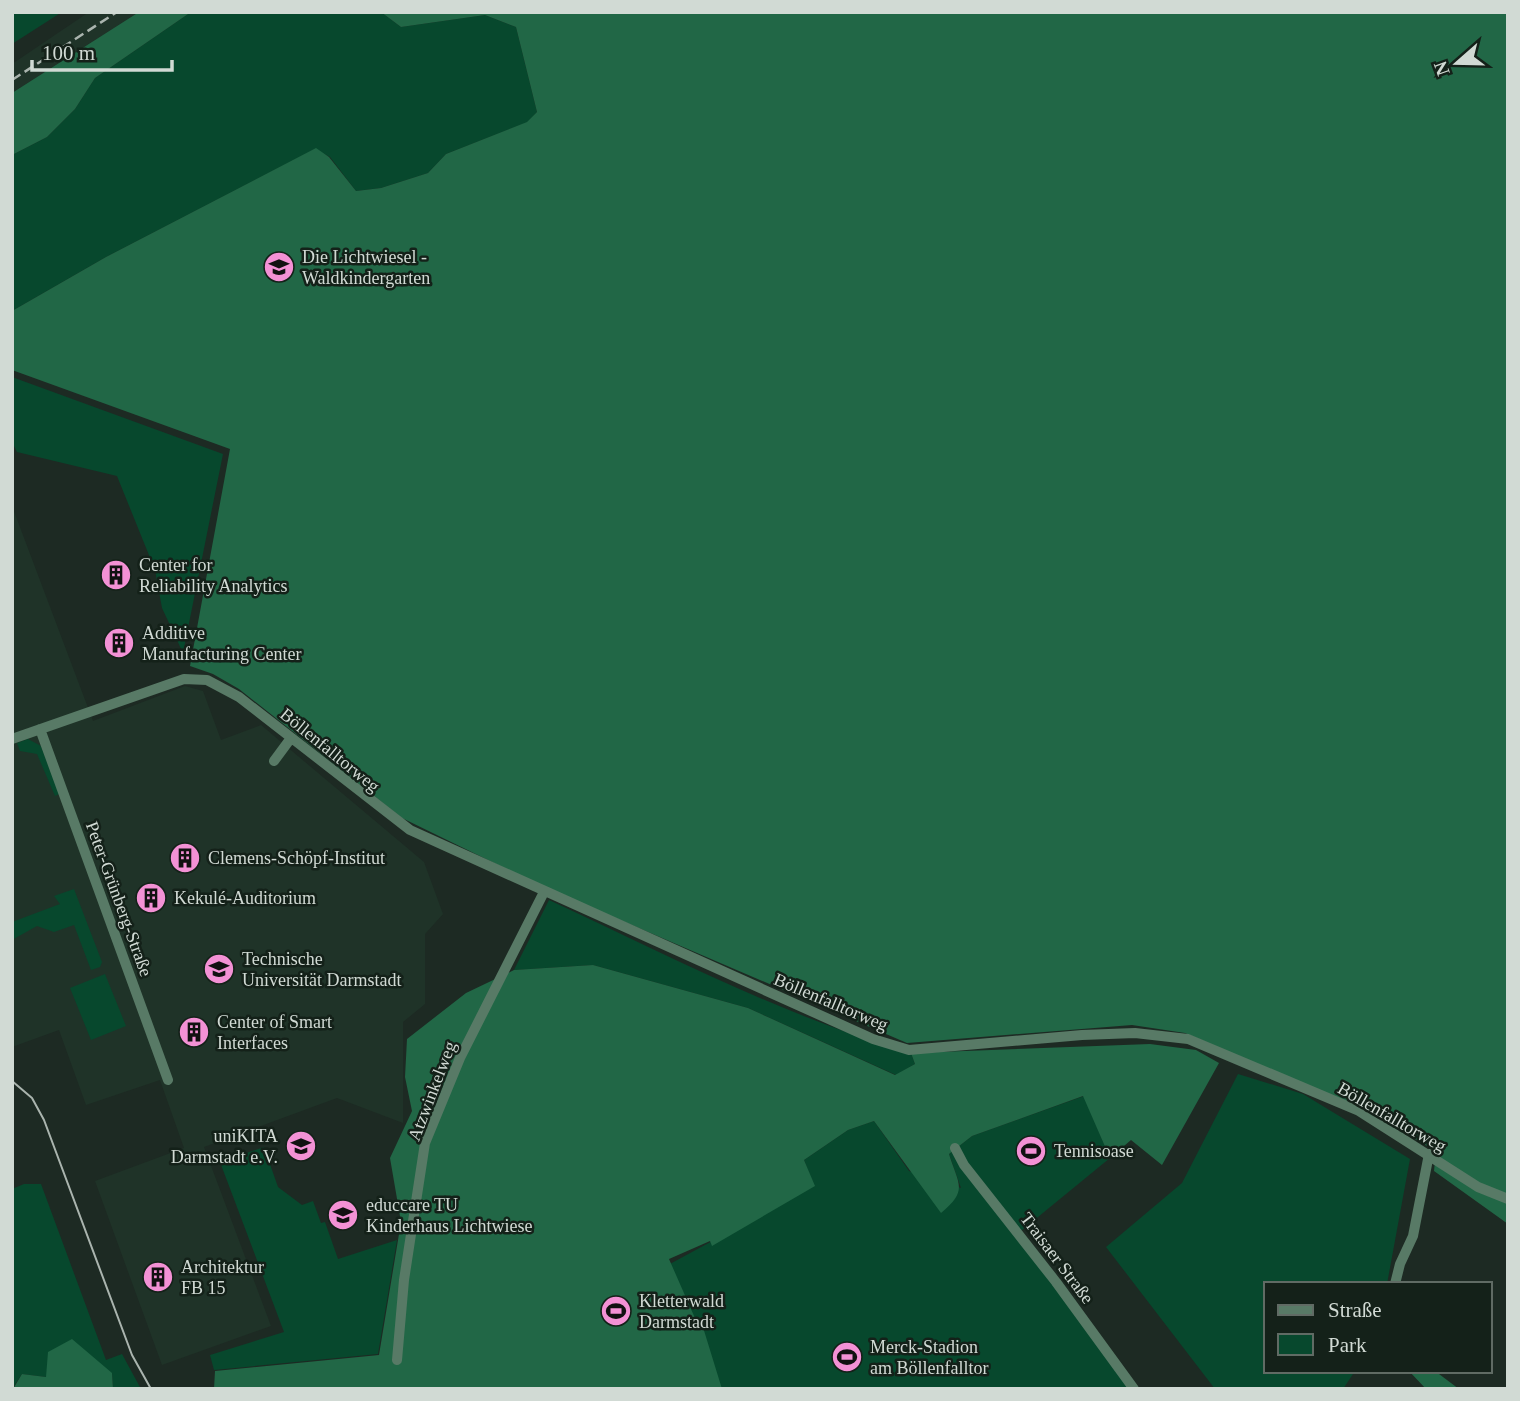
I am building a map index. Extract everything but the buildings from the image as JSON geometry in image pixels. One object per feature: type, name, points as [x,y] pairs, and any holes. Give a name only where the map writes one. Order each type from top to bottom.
[{"type":"street","name":"Böllenfalltorweg","points":[[40,729],[184,679],[207,680],[218,685],[291,738],[397,822],[544,892],[893,1046],[909,1050],[1122,1034],[1188,1039],[1359,1111],[1478,1187],[1508,1199]]},
{"type":"street","points":[[12,739],[40,729]]},
{"type":"street","name":"Peter-Grünberg-Straße","points":[[40,729],[168,1080]]},
{"type":"street","points":[[274,761],[291,738]]},
{"type":"street","name":"Atzwinkelweg","points":[[397,1360],[404,1280],[425,1143],[466,1047],[544,892]]},
{"type":"street","name":"Traisaer Straße","points":[[955,1148],[964,1165],[1056,1282],[1134,1389]]},
{"type":"street","points":[[1396,1282],[1400,1264],[1413,1236],[1429,1154]]},
{"type":"shaded area","points":[[89,12],[139,12],[12,93],[12,64]]},
{"type":"shaded area","name":"Technische Universität Darmstadt","points":[[12,506],[93,721],[185,686],[203,691],[221,740],[261,725],[424,862],[443,914],[425,934],[425,1004],[403,1022],[403,1123],[337,1098],[204,1147],[271,1326],[162,1365],[95,1181],[184,1148],[160,1080],[86,1105],[59,1030],[12,1047]]},
{"type":"green space","points":[[12,12],[62,12],[12,44]]},
{"type":"green space","points":[[139,12],[191,12],[95,78],[75,109],[47,137],[12,155],[12,93]]},
{"type":"green space","points":[[191,12],[381,12],[401,27],[485,15],[516,27],[537,112],[528,122],[446,154],[428,173],[381,188],[356,191],[330,157],[315,149],[106,257],[12,311],[12,155],[47,137],[75,109],[95,78]]},
{"type":"green space","points":[[381,12],[1508,12],[1508,1224],[1434,1171],[1436,1151],[1356,1106],[1185,1033],[1132,1025],[907,1043],[541,886],[402,818],[239,689],[213,674],[190,666],[230,449],[12,370],[12,311],[106,257],[316,148],[329,157],[356,191],[381,188],[428,173],[446,154],[527,122],[537,112],[516,27],[485,15],[401,27]]},
{"type":"green space","points":[[12,377],[223,454],[183,653],[162,608],[155,570],[117,476],[17,452],[12,442]]},
{"type":"green space","points":[[28,739],[41,746],[59,794],[55,796],[37,754],[20,751],[17,743]]},
{"type":"green space","points":[[74,889],[102,962],[100,967],[91,970],[74,925],[54,932],[37,926],[12,940],[12,922],[60,904],[54,896]]},
{"type":"green space","points":[[549,900],[773,1003],[865,1039],[911,1053],[915,1064],[896,1075],[748,1008],[593,965],[514,970]]},
{"type":"green space","points":[[593,965],[748,1008],[895,1075],[915,1064],[911,1053],[1150,1044],[1196,1050],[1219,1063],[1162,1165],[1131,1140],[1110,1158],[1083,1096],[972,1136],[949,1154],[959,1186],[955,1198],[941,1213],[874,1121],[848,1130],[804,1160],[815,1186],[712,1246],[710,1241],[669,1259],[698,1325],[702,1324],[722,1389],[214,1389],[215,1371],[379,1355],[401,1222],[390,1158],[412,1111],[405,1077],[407,1039],[466,993],[514,970]]},
{"type":"green space","points":[[105,974],[126,1026],[91,1040],[70,988]]},
{"type":"green space","points":[[1238,1074],[1303,1094],[1410,1159],[1387,1282],[1264,1282],[1264,1373],[1354,1373],[1343,1389],[1215,1389],[1106,1247],[1182,1183]]},
{"type":"green space","points":[[1084,1096],[1110,1158],[1016,1235],[1138,1389],[712,1389],[668,1265],[814,1186],[804,1160],[848,1130],[874,1121],[909,1171],[961,1188],[949,1154],[972,1136]]},
{"type":"green space","points":[[264,1147],[278,1187],[302,1205],[313,1201],[321,1223],[325,1222],[338,1259],[397,1240],[378,1354],[214,1370],[210,1355],[284,1332],[220,1162]]},
{"type":"green space","points":[[24,1184],[41,1184],[106,1360],[122,1354],[141,1389],[113,1389],[112,1373],[46,1377],[22,1374],[12,1389],[12,1189]]},
{"type":"green space","points":[[72,1339],[112,1373],[113,1389],[13,1389],[22,1374],[46,1377],[48,1352]]},
{"type":"green space","points":[[1411,1373],[1438,1373],[1459,1389],[1426,1389]]},
{"type":"tram line","points":[[12,1081],[32,1098],[44,1120],[132,1355],[151,1389]]},
{"type":"railway","points":[[12,80],[117,12]]},
{"type":"place","name":"Die Lichtwiesel - Waldkindergarten","points":[[279,267]]},
{"type":"place","name":"Center for Reliability Analytics","points":[[116,575]]},
{"type":"place","name":"Additive Manufacturing Center","points":[[119,643]]},
{"type":"place","name":"Clemens-Schöpf-Institut","points":[[185,858]]},
{"type":"place","name":"Kekulé-Auditorium","points":[[151,898]]},
{"type":"place","name":"Technische Universität Darmstadt","points":[[219,969]]},
{"type":"place","name":"Center of Smart Interfaces","points":[[194,1032]]},
{"type":"place","name":"uniKITA Darmstadt e.V.","points":[[301,1146]]},
{"type":"place","name":"Tennisoase","points":[[1031,1151]]},
{"type":"place","name":"educcare TU Kinderhaus Lichtwiese","points":[[343,1215]]},
{"type":"place","name":"Architektur FB 15","points":[[158,1277]]},
{"type":"place","name":"Kletterwald Darmstadt","points":[[616,1311]]},
{"type":"place","name":"Merck-Stadion am Böllenfalltor","points":[[847,1357]]}]
